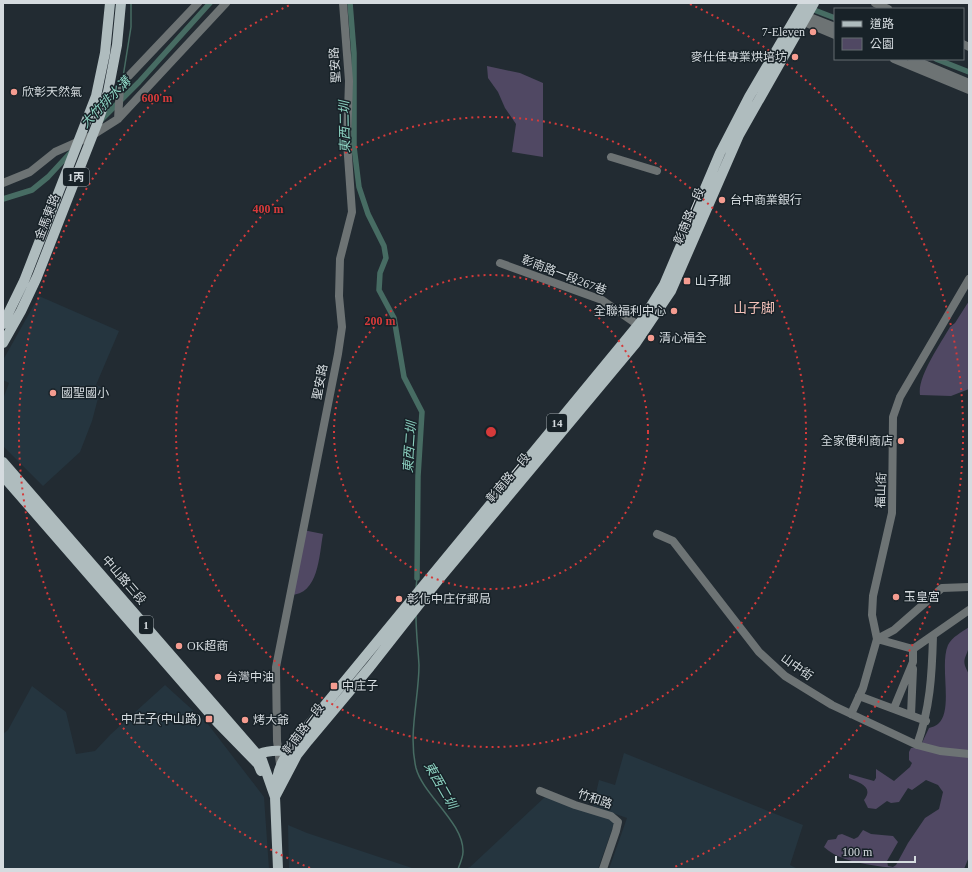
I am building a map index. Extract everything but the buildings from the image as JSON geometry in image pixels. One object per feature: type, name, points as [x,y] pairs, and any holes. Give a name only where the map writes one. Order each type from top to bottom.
[{"type":"main road","name":"金馬東路","points":[[3,324],[24,281],[96,96],[105,52],[110,3]]},
{"type":"main road","name":"金馬東路","points":[[3,343],[22,311],[37,278],[108,92],[117,45],[121,3]]},
{"type":"main road","name":"14","points":[[802,14],[814,3]]},
{"type":"main road","name":"彰南路一段","points":[[275,797],[284,756],[370,667],[440,578],[558,438],[650,324],[671,291],[739,135],[802,14]]},
{"type":"main road","name":"彰南路一段","points":[[275,797],[276,782],[284,756],[427,579],[638,325],[664,285],[720,153],[749,97],[802,14]]},
{"type":"main road","name":"中山路三段","points":[[3,462],[258,759],[275,797],[278,869]]},
{"type":"main road","name":"中山路三段","points":[[3,476],[217,722],[258,759]]},
{"type":"main road","points":[[258,759],[284,756]]},
{"type":"street","points":[[118,119],[120,88],[124,81],[198,3]]},
{"type":"street","points":[[3,183],[30,172],[55,152],[78,144],[118,119],[226,3]]},
{"type":"street","name":"聖安路","points":[[284,756],[276,667],[338,354],[342,327],[339,266],[352,212],[346,142],[349,81],[343,3]]},
{"type":"street","points":[[875,3],[886,8]]},
{"type":"street","points":[[802,14],[834,31]]},
{"type":"street","points":[[898,60],[969,83]]},
{"type":"street","points":[[914,60],[969,90]]},
{"type":"street","points":[[611,157],[657,171]]},
{"type":"street","name":"彰南路一段267巷","points":[[500,263],[602,300],[638,325]]},
{"type":"street","name":"福山街","points":[[851,714],[859,696],[877,639],[872,615],[873,596],[892,513],[893,417],[900,397],[969,279]]},
{"type":"street","name":"山中街","points":[[657,534],[672,541],[759,652],[785,676],[832,705],[918,745],[940,751],[969,754]]},
{"type":"street","points":[[877,639],[894,630],[942,588],[969,587]]},
{"type":"street","points":[[877,639],[913,649],[969,610]]},
{"type":"street","points":[[918,745],[926,721],[932,668],[933,636]]},
{"type":"street","points":[[911,715],[913,649]]},
{"type":"street","points":[[894,708],[913,662]]},
{"type":"street","points":[[859,696],[926,721]]},
{"type":"street","name":"竹和路","points":[[540,791],[575,806],[611,816],[618,822],[603,869]]},
{"type":"shaded area","name":"國聖國小","points":[[39,296],[119,331],[96,385],[101,387],[92,421],[80,452],[43,486],[3,446],[3,399],[9,383],[3,380],[3,360]]},
{"type":"shaded area","points":[[165,685],[207,723],[264,797],[269,869],[3,869],[3,734],[8,730],[32,686],[66,712],[76,754],[95,751],[111,734]]},
{"type":"shaded area","points":[[624,753],[803,825],[790,865],[798,869],[609,869],[627,818],[593,806],[599,780],[615,785]]},
{"type":"shaded area","points":[[546,796],[615,821],[598,869],[465,869],[470,867]]},
{"type":"shaded area","points":[[288,825],[307,833],[415,869],[289,869]]},
{"type":"green space","points":[[487,66],[520,73],[543,83],[543,157],[512,152],[516,124],[505,108],[498,92],[488,78]]},
{"type":"green space","points":[[969,301],[969,389],[951,396],[920,395],[922,379],[930,360],[950,327],[955,323]]},
{"type":"green space","points":[[303,530],[323,534],[318,563],[316,572],[307,588],[300,593],[290,595]]},
{"type":"green space","points":[[969,627],[970,645],[964,663],[969,674],[969,857],[964,869],[910,869],[870,865],[852,861],[836,855],[824,847],[828,840],[836,839],[838,835],[842,834],[854,839],[858,837],[863,830],[871,834],[893,836],[898,842],[887,861],[888,866],[893,867],[896,865],[908,843],[925,818],[939,809],[943,792],[938,785],[926,780],[912,790],[908,788],[899,802],[891,803],[887,801],[876,809],[868,808],[864,800],[867,796],[867,789],[849,778],[849,774],[874,781],[876,778],[876,769],[894,781],[910,767],[912,763],[909,760],[909,752],[911,748],[920,747],[929,728],[937,725],[943,717],[946,698],[945,664],[948,645],[955,637]]},
{"type":"waterway","points":[[123,77],[131,27],[131,3]]},
{"type":"waterway","name":"大竹排水溝","points":[[101,120],[139,82],[210,3]]},
{"type":"waterway","name":"東西二圳","points":[[350,3],[354,53],[354,147],[359,187],[368,214],[384,246],[386,258],[380,273],[379,290],[394,318],[404,377],[422,412],[418,476],[417,578]]},
{"type":"waterway","name":"大竹排水溝","points":[[809,8],[834,18]]},
{"type":"waterway","name":"大竹排水溝","points":[[939,60],[969,72]]},
{"type":"waterway","name":"大竹排水溝","points":[[3,199],[32,190],[48,177],[72,151]]},
{"type":"waterway","name":"東西二圳","points":[[416,588],[417,578]]},
{"type":"waterway","name":"東西二圳","points":[[416,616],[419,665],[419,678],[413,729],[416,768],[426,788],[457,830],[462,841],[463,854],[458,869]]},
{"type":"place","name":"7-Eleven","points":[[813,32]]},
{"type":"place","name":"麥仕佳專業烘培坊","points":[[795,57]]},
{"type":"place","name":"欣彰天然氣","points":[[14,92]]},
{"type":"place","name":"台中商業銀行","points":[[722,200]]},
{"type":"place","name":"山子脚","points":[[687,281]]},
{"type":"place","name":"全聯福利中心","points":[[674,311]]},
{"type":"place","name":"清心福全","points":[[651,338]]},
{"type":"place","name":"國聖國小","points":[[53,393]]},
{"type":"place","name":"全家便利商店","points":[[901,441]]},
{"type":"place","name":"玉皇宮","points":[[896,597]]},
{"type":"place","name":"彰化中庄仔郵局","points":[[399,599]]},
{"type":"place","name":"OK超商","points":[[179,646]]},
{"type":"place","name":"台灣中油","points":[[218,677]]},
{"type":"place","name":"中庄子","points":[[334,686]]},
{"type":"place","name":"中庄子(中山路)","points":[[209,719]]},
{"type":"place","name":"烤大爺","points":[[245,720]]},
{"type":"district","name":"山子脚","points":[[754,308]]}]
